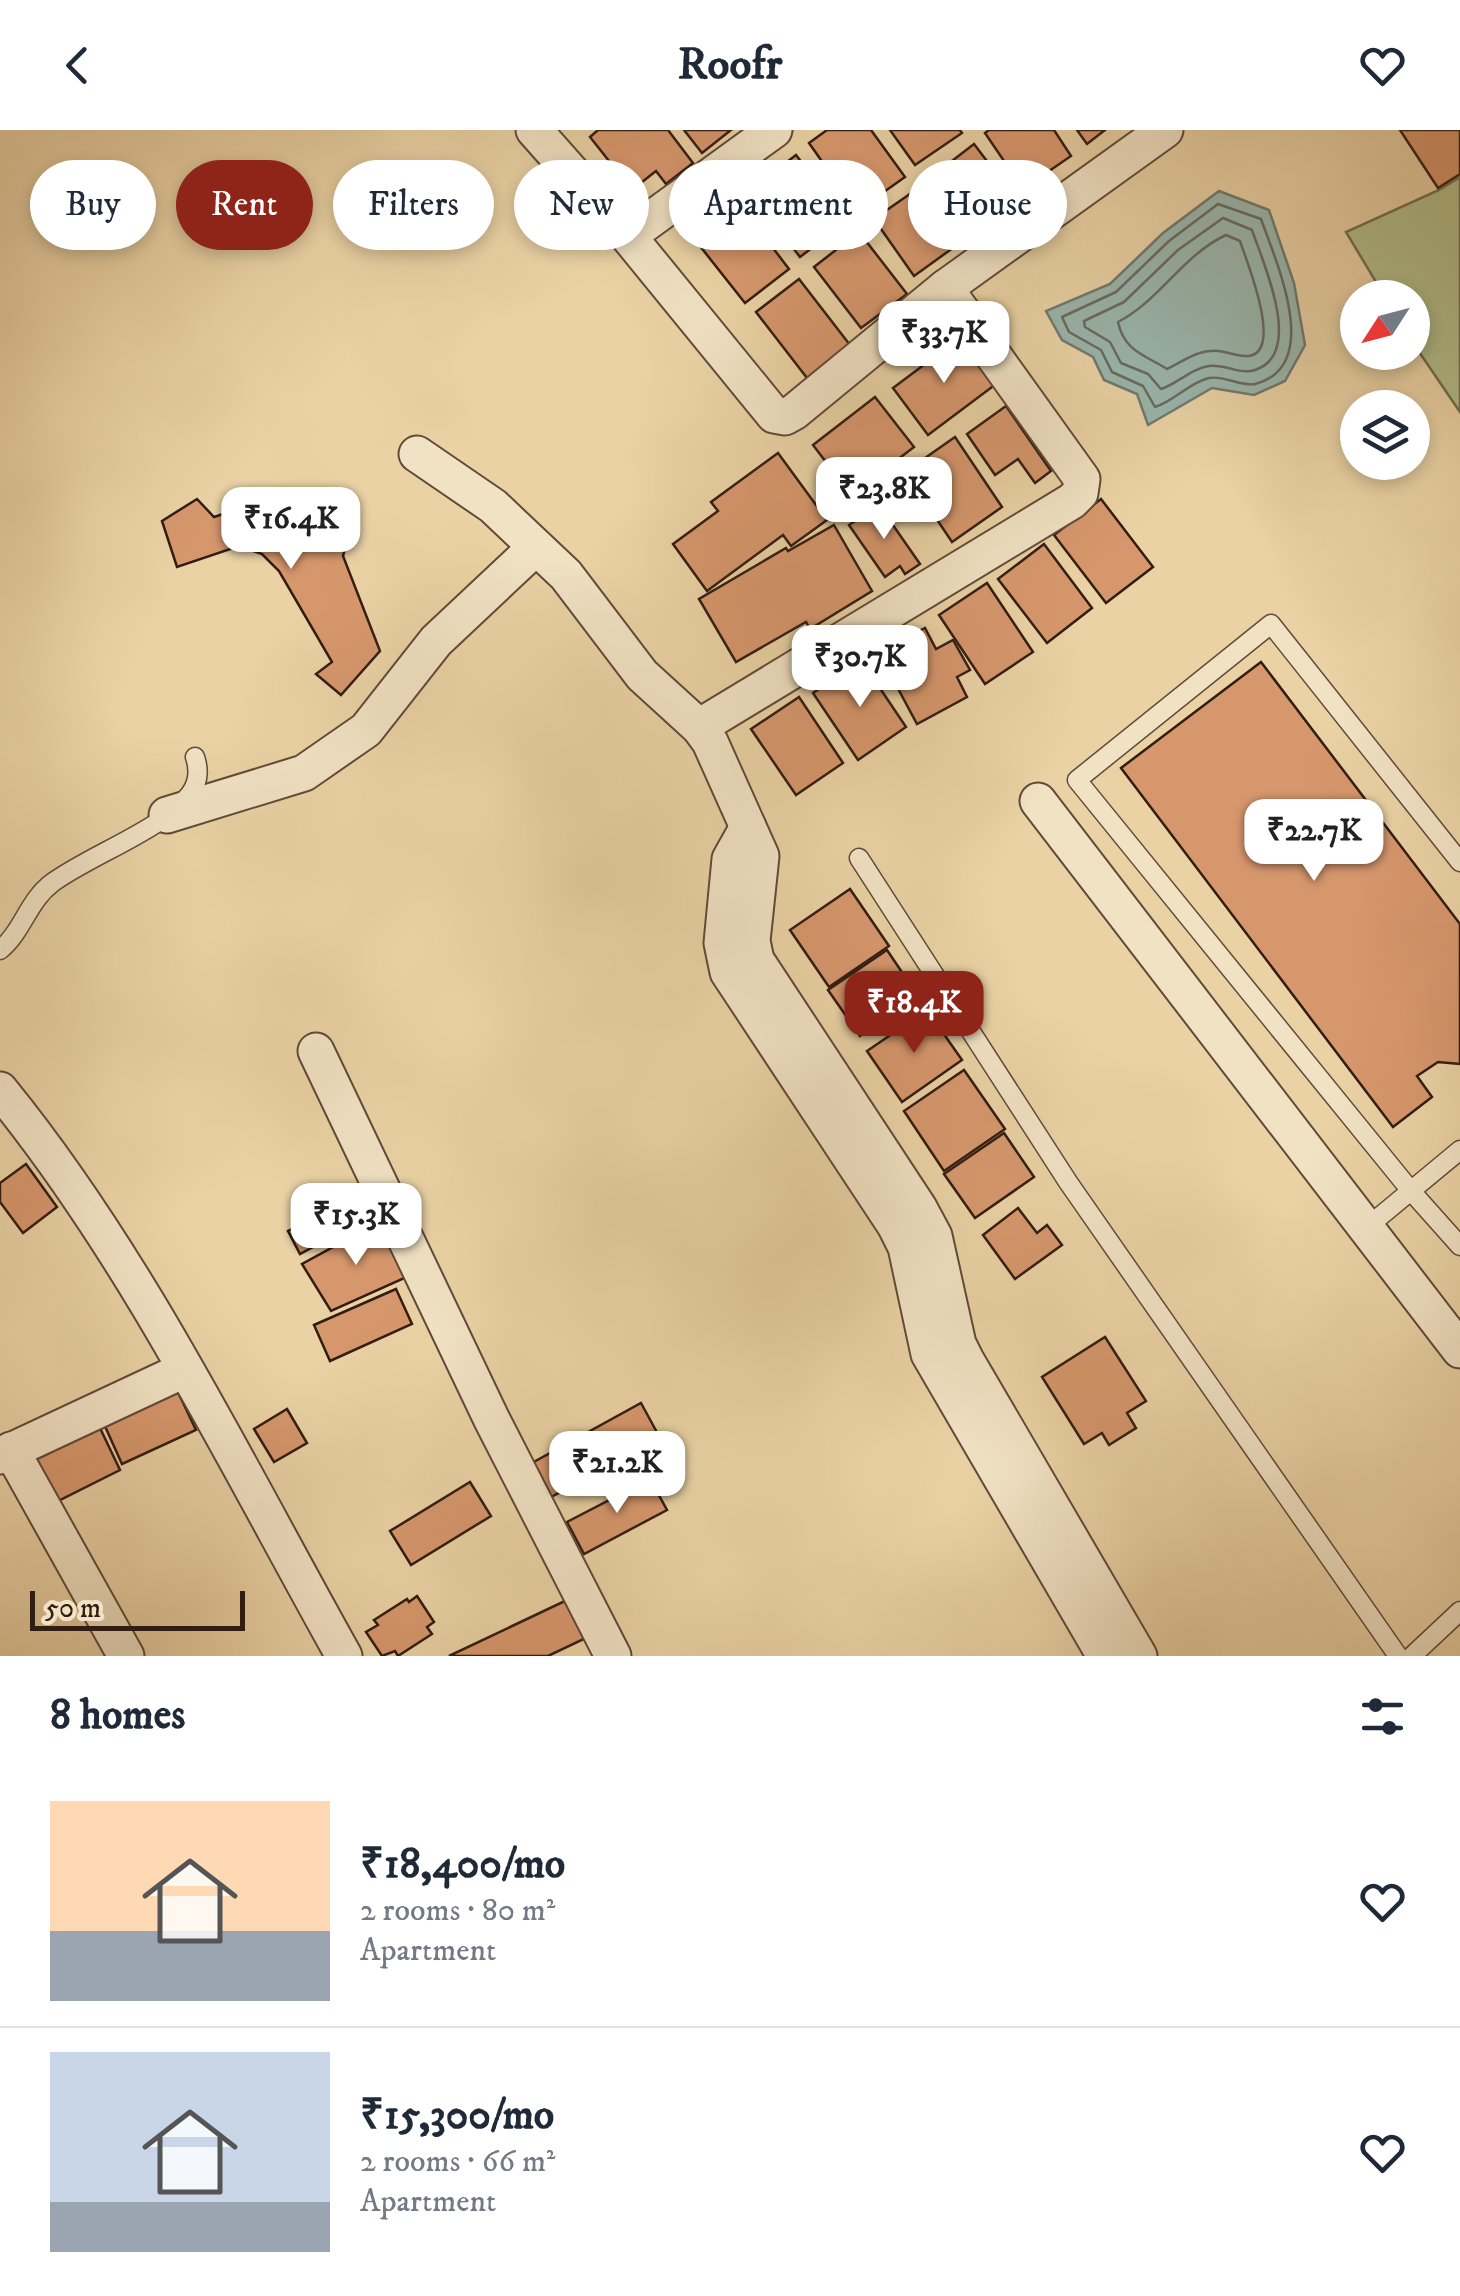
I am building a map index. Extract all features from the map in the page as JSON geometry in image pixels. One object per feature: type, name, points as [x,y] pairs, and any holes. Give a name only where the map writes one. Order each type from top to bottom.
[{"type":"street","points":[[534,130],[561,160]]},
{"type":"street","points":[[649,221],[774,130]]},
{"type":"street","points":[[639,250],[774,415],[784,417],[945,288],[1166,130]]},
{"type":"street","points":[[699,727],[1072,501],[1080,492],[1082,479],[945,288]]},
{"type":"street","points":[[417,454],[493,506],[566,576],[642,675],[699,727],[717,755],[748,828],[730,859],[722,943],[728,972],[907,1217],[906,1246],[929,1354],[1080,1584],[1140,1656]]},
{"type":"street","points":[[167,814],[304,772],[366,730],[436,640],[536,547]]},
{"type":"street","points":[[1038,801],[1460,1350]]},
{"type":"street","points":[[316,1051],[492,1420],[613,1656]]},
{"type":"street","points":[[0,1090],[110,1246],[344,1656]]},
{"type":"street","points":[[126,1656],[6,1453],[184,1370]]},
{"type":"street","points":[[1080,1584],[1105,1656]]},
{"type":"lane","points":[[1460,862],[1271,624],[1077,780],[1460,1246]]},
{"type":"lane","points":[[0,950],[20,927],[33,901],[51,884],[167,814],[192,792],[199,770],[195,756]]},
{"type":"lane","points":[[859,858],[1068,1182],[1398,1656]]},
{"type":"lane","points":[[1366,1228],[1460,1150]]},
{"type":"lane","points":[[1412,1656],[1460,1611]]},
{"type":"green space","points":[[1460,177],[1460,412],[1430,368],[1430,280],[1375,280],[1346,232]]},
{"type":"water","points":[[1219,191],[1269,210],[1294,283],[1305,345],[1285,381],[1254,395],[1212,388],[1148,425],[1137,394],[1104,380],[1093,357],[1062,340],[1046,311],[1110,284],[1163,233]]},
{"type":"building","points":[[598,130],[668,130],[691,160],[669,160],[666,184],[656,171],[649,177],[649,160],[608,160],[590,137]]},
{"type":"building","points":[[684,130],[731,130],[702,153]]},
{"type":"building","points":[[827,130],[871,130],[905,177],[888,189],[888,160],[821,160],[809,143]]},
{"type":"building","points":[[890,130],[962,133],[922,160],[911,160]]},
{"type":"building","points":[[1054,130],[1071,156],[1065,160],[1003,160],[985,133]]},
{"type":"building","points":[[1077,130],[1105,130],[1087,144]]},
{"type":"building","points":[[1400,130],[1460,130],[1460,174],[1438,188]]},
{"type":"building","points":[[974,144],[986,160],[953,160]]},
{"type":"building","points":[[908,195],[908,250],[950,250],[914,276],[888,239],[888,209]]},
{"type":"building","points":[[703,250],[774,250],[789,269],[745,303]]},
{"type":"building","points":[[836,250],[873,250],[907,294],[861,328],[814,267]]},
{"type":"building","points":[[799,279],[850,345],[807,378],[756,312]]},
{"type":"building","points":[[961,337],[996,384],[928,435],[893,388]]},
{"type":"building","points":[[875,397],[914,447],[851,495],[813,445]]},
{"type":"building","points":[[1006,406],[1051,471],[1035,483],[1018,459],[995,475],[967,434]]},
{"type":"building","points":[[955,437],[1002,507],[952,542],[905,472]]},
{"type":"building","points":[[778,453],[827,520],[791,546],[783,535],[707,591],[673,544],[718,511],[711,502]]},
{"type":"building","points":[[299,498],[349,533],[343,556],[380,651],[341,695],[316,674],[332,662],[279,571],[262,554],[239,546],[177,567],[162,521],[197,499],[214,517],[241,508],[267,519]]},
{"type":"building","points":[[1101,499],[1153,567],[1106,603],[1054,535]]},
{"type":"building","points":[[879,505],[920,564],[905,574],[900,566],[885,577],[849,525]]},
{"type":"building","points":[[834,525],[872,591],[810,629],[806,622],[736,662],[699,599]]},
{"type":"building","points":[[1044,544],[1092,608],[1047,643],[998,579]]},
{"type":"building","points":[[987,583],[1033,652],[985,684],[939,615]]},
{"type":"building","points":[[925,628],[936,649],[953,640],[970,670],[957,677],[967,697],[917,724],[879,653]]},
{"type":"building","points":[[861,660],[906,727],[858,760],[813,693]]},
{"type":"building","points":[[1261,662],[1460,924],[1460,1064],[1438,1062],[1417,1076],[1432,1097],[1393,1127],[1121,768]]},
{"type":"building","points":[[799,697],[843,763],[796,795],[751,729]]},
{"type":"building","points":[[850,889],[889,946],[829,987],[790,930]]},
{"type":"building","points":[[887,950],[918,996],[860,1036],[828,990]]},
{"type":"building","points":[[927,1010],[962,1060],[902,1102],[867,1051]]},
{"type":"building","points":[[964,1070],[1005,1129],[944,1171],[904,1111]]},
{"type":"building","points":[[1004,1133],[1034,1177],[975,1218],[944,1174]]},
{"type":"building","points":[[26,1164],[57,1207],[23,1233],[0,1202],[0,1183]]},
{"type":"building","points":[[364,1189],[377,1212],[300,1254],[288,1231]]},
{"type":"building","points":[[1018,1208],[1037,1233],[1047,1225],[1062,1245],[1015,1279],[983,1235]]},
{"type":"building","points":[[379,1222],[409,1276],[331,1311],[302,1264]]},
{"type":"building","points":[[396,1289],[412,1324],[330,1361],[314,1325]]},
{"type":"building","points":[[1105,1337],[1146,1401],[1127,1413],[1136,1428],[1109,1445],[1102,1433],[1084,1444],[1042,1377]]},
{"type":"building","points":[[177,1390],[196,1430],[122,1464],[104,1424]]},
{"type":"building","points":[[641,1403],[660,1438],[551,1497],[532,1463]]},
{"type":"building","points":[[287,1409],[307,1443],[274,1462],[254,1429]]},
{"type":"building","points":[[100,1428],[120,1470],[56,1502],[35,1460]]},
{"type":"building","points":[[650,1479],[667,1510],[584,1554],[567,1522]]},
{"type":"building","points":[[470,1482],[491,1516],[411,1565],[390,1531]]},
{"type":"building","points":[[417,1596],[434,1622],[427,1627],[432,1634],[398,1656],[395,1651],[382,1656],[366,1632],[378,1625],[374,1620]]},
{"type":"building","points":[[567,1600],[586,1638],[548,1656],[449,1656]]}]
